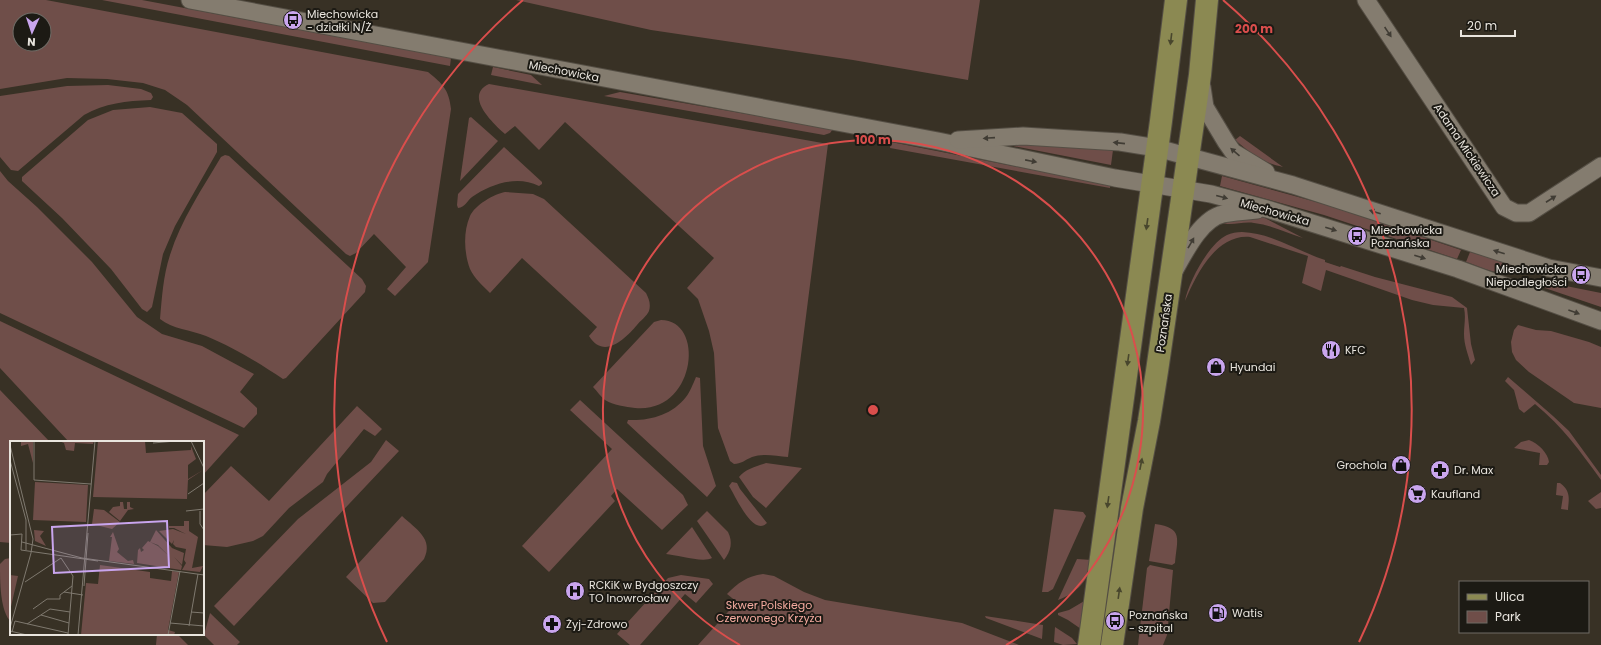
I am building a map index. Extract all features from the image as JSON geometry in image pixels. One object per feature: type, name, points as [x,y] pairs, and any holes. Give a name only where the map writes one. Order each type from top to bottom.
[{"type":"main road","points":[[1089,645],[1176,0]]},
{"type":"main road","name":"Poznańska","points":[[1112,645],[1131,515],[1149,421],[1184,189],[1200,76],[1207,0]]},
{"type":"street","name":"Miechowicka","points":[[190,0],[938,141],[1019,159],[1152,185],[1211,194],[1267,209],[1458,269],[1601,321]]},
{"type":"street","name":"Adama Mickiewicza","points":[[1366,0],[1504,207],[1516,213],[1529,213],[1601,166]]},
{"type":"street","points":[[1200,76],[1205,107],[1226,142],[1234,152],[1292,186]]},
{"type":"street","name":"Miechowicka","points":[[938,141],[1023,136],[1120,142],[1157,148],[1292,186],[1549,268],[1601,278]]},
{"type":"street","points":[[1171,277],[1194,238],[1210,220],[1221,214],[1267,209]]},
{"type":"green space","points":[[0,0],[46,0],[428,72],[438,80],[447,92],[451,109],[428,262],[395,296],[387,289],[406,267],[374,234],[356,253],[350,256],[346,254],[187,105],[165,90],[143,83],[107,79],[67,78],[0,89]]},
{"type":"green space","points":[[102,0],[142,0],[451,58],[450,66]]},
{"type":"green space","points":[[516,0],[980,0],[968,80],[853,60],[651,30]]},
{"type":"green space","points":[[493,67],[531,75],[542,85],[491,75]]},
{"type":"green space","points":[[489,84],[828,144],[788,457],[761,455],[736,464],[730,461],[718,428],[714,353],[709,331],[698,299],[687,288],[714,258],[565,122],[539,150],[515,126],[505,134],[488,117],[480,102],[479,95],[482,89]]},
{"type":"green space","points":[[108,85],[141,89],[151,93],[153,97],[151,100],[108,105],[84,115],[18,171],[11,170],[0,157],[0,96],[67,86]]},
{"type":"green space","points":[[620,92],[833,129],[830,133],[824,135],[604,96]]},
{"type":"green space","points":[[150,107],[182,113],[217,144],[217,152],[175,226],[163,254],[152,307],[147,312],[142,309],[111,269],[62,218],[22,181],[22,177],[88,120],[113,110]]},
{"type":"green space","points":[[471,117],[498,141],[460,181],[469,118]]},
{"type":"green space","points":[[1240,136],[1283,167],[1262,160],[1252,154],[1235,140]]},
{"type":"green space","points":[[891,142],[1110,185],[1110,188],[890,148]]},
{"type":"green space","points":[[1013,142],[1113,150],[1111,165],[1013,146]]},
{"type":"green space","points":[[504,147],[542,182],[542,184],[539,186],[522,181],[504,182],[479,192],[466,204],[458,208],[458,194]]},
{"type":"green space","points":[[225,155],[229,156],[362,279],[366,286],[365,292],[286,378],[283,379],[227,345],[206,336],[170,325],[160,319],[166,271],[170,255],[180,229],[199,193],[221,157]]},
{"type":"green space","points":[[0,171],[8,181],[37,207],[92,262],[137,317],[162,334],[202,346],[254,374],[240,392],[257,408],[257,414],[244,428],[0,313]]},
{"type":"green space","points":[[1222,176],[1327,205],[1461,250],[1457,259],[1324,215],[1220,186]]},
{"type":"green space","points":[[505,192],[533,194],[544,199],[646,293],[650,304],[648,313],[627,336],[614,345],[608,347],[595,343],[589,336],[597,327],[522,258],[490,293],[476,279],[470,269],[466,256],[465,236],[470,216],[480,204]]},
{"type":"green space","points":[[1255,216],[1263,217],[1303,238],[1260,224],[1228,224],[1220,222]]},
{"type":"green space","points":[[1242,232],[1253,233],[1274,239],[1325,260],[1325,262],[1340,267],[1341,266],[1375,277],[1452,297],[1467,308],[1471,344],[1475,360],[1471,365],[1465,346],[1464,308],[1433,305],[1412,300],[1326,270],[1321,291],[1302,283],[1308,256],[1250,237],[1238,238],[1227,242],[1217,249],[1201,269],[1185,301],[1190,284],[1200,264],[1213,246],[1227,235]]},
{"type":"green space","points":[[1470,252],[1517,266],[1518,270],[1507,274],[1500,273],[1466,262]]},
{"type":"green space","points":[[1536,280],[1601,293],[1601,307],[1536,285],[1534,283]]},
{"type":"green space","points":[[661,320],[675,324],[684,335],[689,349],[688,366],[682,383],[671,397],[655,406],[635,408],[605,400],[593,387],[654,322]]},
{"type":"green space","points":[[0,321],[239,435],[204,474],[204,441],[68,441],[0,368]]},
{"type":"green space","points":[[1518,325],[1536,330],[1551,331],[1601,347],[1601,408],[1574,403],[1529,372],[1516,360],[1512,352],[1511,342],[1514,330]]},
{"type":"green space","points":[[696,377],[700,378],[703,446],[716,486],[707,497],[627,423],[628,420],[660,416],[674,408],[687,395]]},
{"type":"green space","points":[[1508,377],[1569,431],[1601,475],[1601,480],[1563,431],[1535,404],[1524,413],[1519,409],[1514,390],[1505,381]]},
{"type":"green space","points":[[0,390],[49,441],[10,441],[10,543],[0,542]]},
{"type":"green space","points":[[580,400],[683,495],[688,505],[662,530],[617,489],[611,496],[615,501],[549,572],[522,546],[612,449],[570,410]]},
{"type":"green space","points":[[357,406],[382,429],[375,436],[364,429],[327,474],[323,482],[289,508],[263,536],[253,541],[227,547],[204,545],[204,494],[231,466],[269,501]]},
{"type":"green space","points":[[386,440],[399,451],[234,626],[214,606],[298,519],[371,462]]},
{"type":"green space","points":[[1529,440],[1536,443],[1545,452],[1549,462],[1547,465],[1539,465],[1540,453],[1514,448],[1521,442]]},
{"type":"green space","points":[[766,463],[802,468],[766,508],[753,497],[739,477],[748,470]]},
{"type":"green space","points":[[732,482],[737,483],[767,523],[762,526],[756,525],[745,514],[729,486]]},
{"type":"green space","points":[[1557,483],[1564,486],[1568,492],[1568,510],[1561,509],[1563,496],[1556,495]]},
{"type":"green space","points":[[1601,492],[1601,508],[1596,509],[1588,501]]},
{"type":"green space","points":[[1054,509],[1083,512],[1086,516],[1053,589],[1048,592],[1042,592]]},
{"type":"green space","points":[[707,511],[728,532],[730,536],[730,546],[724,560],[697,521]]},
{"type":"green space","points":[[402,516],[418,530],[425,540],[427,546],[424,559],[385,602],[373,603],[346,577]]},
{"type":"green space","points":[[1155,524],[1171,528],[1177,536],[1175,563],[1172,565],[1149,561]]},
{"type":"green space","points":[[692,527],[712,558],[703,560],[666,554]]},
{"type":"green space","points":[[10,558],[10,621],[7,617],[3,604],[1,588],[0,564],[5,559]]},
{"type":"green space","points":[[1077,559],[1092,560],[1089,573],[1076,590],[1058,600]]},
{"type":"green space","points":[[1150,565],[1173,570],[1167,635],[1163,645],[1138,645],[1147,568]]},
{"type":"green space","name":"Skwer Polskiego Czerwonego Krzyża","points":[[763,574],[774,576],[804,592],[825,600],[962,623],[1019,645],[698,645],[737,602],[727,594],[743,581],[752,576]]},
{"type":"green space","points":[[681,575],[709,579],[713,584],[696,603],[685,594],[640,645],[630,645],[617,634],[668,578]]},
{"type":"green space","points":[[1086,600],[1081,629],[1058,615],[1058,613],[1069,610]]},
{"type":"green space","points":[[210,613],[240,642],[237,645],[214,645],[204,635]]},
{"type":"green space","points":[[985,616],[1043,625],[1042,639],[986,618]]},
{"type":"green space","points":[[1055,627],[1072,638],[1077,644],[1063,645],[1054,642]]},
{"type":"green space","points":[[157,635],[178,635],[188,645],[156,645]]},
{"type":"place","name":"Miechowicka - działki N/Ż","points":[[293,20]]},
{"type":"place","name":"Miechowicka Poznańska","points":[[1357,236]]},
{"type":"place","name":"Miechowicka Niepodległości","points":[[1581,275]]},
{"type":"place","name":"KFC","points":[[1331,350]]},
{"type":"place","name":"Hyundai","points":[[1216,367]]},
{"type":"place","name":"Grochola","points":[[1401,465]]},
{"type":"place","name":"Dr. Max","points":[[1440,470]]},
{"type":"place","name":"Kaufland","points":[[1417,494]]},
{"type":"place","name":"RCKiK w Bydgoszczy TO Inowrocław","points":[[575,591]]},
{"type":"place","name":"Watis","points":[[1218,613]]},
{"type":"place","name":"Poznańska - szpital","points":[[1115,621]]},
{"type":"place","name":"Żyj-Zdrowo","points":[[552,624]]}]
